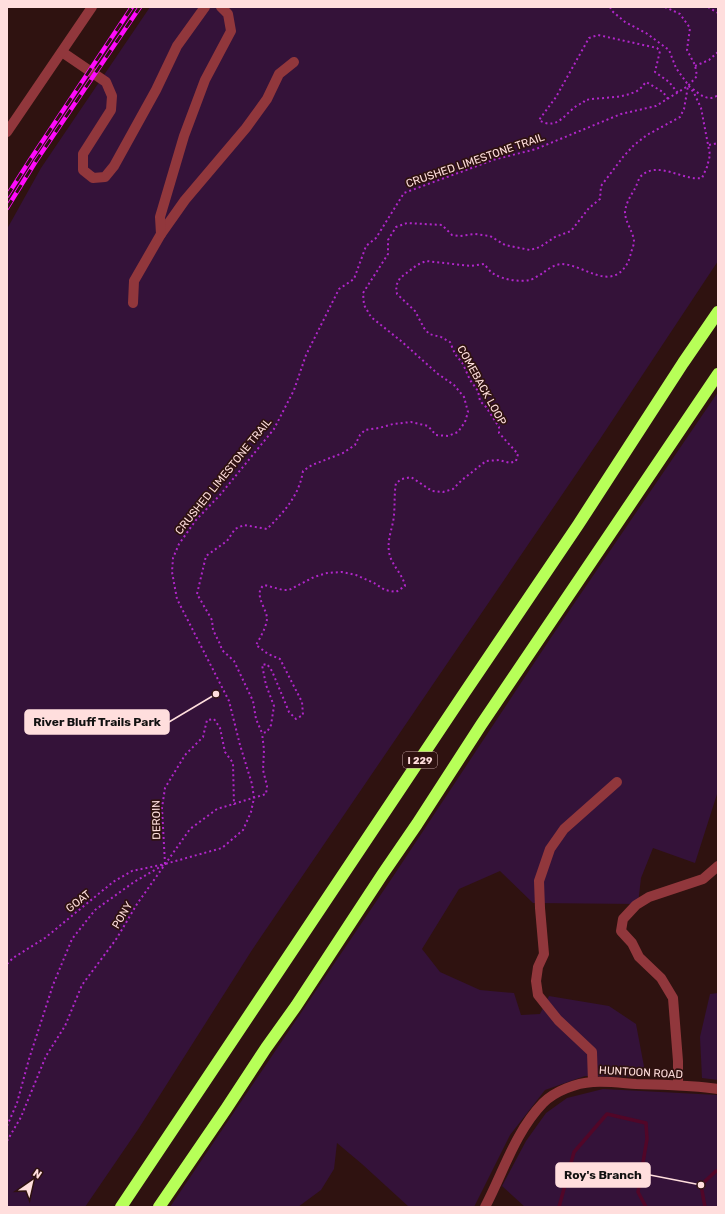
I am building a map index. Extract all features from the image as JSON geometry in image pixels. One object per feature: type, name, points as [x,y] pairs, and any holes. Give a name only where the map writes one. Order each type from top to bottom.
[{"type":"highway","name":"I 229","points":[[121,1207],[578,525],[683,363],[718,312]]},
{"type":"highway","name":"I 229","points":[[159,1207],[296,1006],[482,724],[718,374]]},
{"type":"street","points":[[7,132],[92,7]]},
{"type":"street","points":[[62,52],[106,82],[112,96],[111,110],[83,154],[83,170],[93,178],[105,176],[114,166],[152,97],[177,46],[205,7]]},
{"type":"street","points":[[161,234],[160,217],[184,136],[205,80],[231,31],[228,14],[221,7]]},
{"type":"street","points":[[133,304],[134,281],[161,234],[184,200],[246,128],[267,99],[279,74],[294,62]]},
{"type":"street","points":[[593,1082],[592,1052],[558,1020],[538,995],[536,981],[538,967],[544,954],[539,881],[550,849],[564,829],[617,782]]},
{"type":"street","points":[[678,1086],[678,1061],[672,998],[661,978],[639,957],[632,943],[621,931],[623,919],[636,905],[649,897],[703,879],[718,866]]},
{"type":"street","name":"HUNTOON ROAD","points":[[485,1207],[511,1152],[527,1124],[543,1103],[555,1094],[570,1087],[593,1082],[718,1089]]},
{"type":"path","points":[[610,7],[612,11],[625,22],[652,37],[669,50],[676,68],[688,86],[698,94],[708,98],[718,95]]},
{"type":"path","points":[[665,7],[680,14],[690,28],[688,50],[695,66],[709,60],[718,52]]},
{"type":"path","points":[[708,7],[718,13]]},
{"type":"path","points":[[668,99],[663,92],[646,82],[638,91],[617,98],[603,97],[585,100],[583,103],[578,104],[565,117],[554,123],[545,123],[539,120],[556,97],[589,38],[598,35],[657,48],[660,52],[655,72],[669,82],[678,93]]},
{"type":"path","name":"CRUSHED LIMESTONE TRAIL","points":[[7,1126],[17,1103],[29,1058],[53,985],[72,939],[95,910],[134,882],[165,864],[222,848],[243,830],[251,812],[254,798],[252,784],[229,701],[177,599],[172,572],[173,558],[179,544],[196,520],[220,495],[274,429],[294,390],[306,355],[339,289],[354,279],[366,246],[376,238],[404,193],[493,160],[536,149],[621,114],[656,106],[688,86],[697,76],[695,66]]},
{"type":"path","name":"COMEBACK LOOP","points":[[688,86],[694,92],[701,108],[705,124],[705,134],[709,145],[710,155],[707,167],[702,178],[694,179],[684,177],[673,172],[658,171],[649,171],[640,177],[628,201],[625,213],[634,240],[628,264],[621,272],[612,277],[602,277],[576,266],[560,264],[551,267],[531,280],[517,280],[502,278],[492,273],[484,264],[471,266],[426,261],[417,265],[400,278],[396,286],[397,294],[415,311],[429,334],[441,336],[450,342],[455,354],[463,364],[470,380],[478,391],[480,401],[486,407],[499,427],[499,433],[518,454],[516,461],[510,463],[499,460],[486,461],[462,480],[453,490],[443,492],[432,491],[411,477],[396,483],[394,517],[388,537],[389,552],[393,564],[404,581],[404,586],[396,592],[385,590],[368,580],[342,572],[327,573],[314,577],[290,590],[283,590],[264,585],[260,588],[259,594],[267,618],[256,645],[268,654],[280,659],[302,702],[303,715],[296,719],[289,712],[272,671],[267,664],[262,665],[266,685],[274,706],[271,725],[267,732],[262,734],[256,719],[253,701],[234,661],[222,650],[213,630],[212,620],[197,594],[206,556],[227,541],[235,529],[244,525],[267,528],[290,504],[299,490],[303,472],[312,465],[343,454],[355,445],[360,434],[365,430],[411,422],[428,426],[436,434],[448,436],[458,432],[465,422],[468,412],[464,397],[454,385],[438,374],[371,317],[364,305],[363,293],[388,254],[388,240],[396,227],[407,223],[442,225],[452,235],[460,236],[475,234],[490,236],[504,245],[530,250],[540,247],[555,237],[571,231],[589,208],[600,199],[601,186],[634,145],[647,135],[680,117],[684,109],[688,86]]},
{"type":"path","points":[[709,145],[718,143]]},
{"type":"path","name":"DEROIN","points":[[165,864],[162,808],[165,788],[184,755],[203,737],[207,720],[214,719],[220,728],[225,752],[233,763],[234,804]]},
{"type":"path","name":"PONY","points":[[7,1141],[21,1117],[46,1056],[65,1026],[82,985],[117,938],[137,904],[190,830],[217,809],[266,794],[267,786],[263,770],[264,750],[262,734]]},
{"type":"path","name":"GOAT","points":[[7,964],[13,958],[45,938],[113,882],[132,871],[165,864]]},
{"type":"shaded area","points":[[150,7],[718,7],[718,261],[600,439],[252,950],[139,1128],[85,1207],[7,1207],[7,229],[41,168]]},
{"type":"shaded area","points":[[718,392],[718,791],[695,863],[653,848],[641,878],[638,904],[533,903],[500,871],[459,889],[422,949],[440,972],[480,990],[514,993],[521,1015],[540,1014],[549,996],[609,1006],[636,1024],[646,1077],[585,1076],[545,1090],[510,1135],[474,1207],[409,1207],[337,1143],[334,1169],[321,1190],[298,1207],[170,1207],[394,875],[550,639]]},
{"type":"shaded area","points":[[718,993],[718,1080],[702,1078],[700,1037],[710,994]]},
{"type":"shaded area","points":[[603,1089],[718,1095],[718,1207],[525,1207],[502,1186],[526,1141],[546,1113],[567,1098]]},
{"type":"waterway","points":[[559,1207],[574,1152],[607,1114],[646,1123],[647,1139],[638,1192],[646,1207]]},
{"type":"waterway","points":[[705,1207],[701,1185],[716,1171],[718,1171]]},
{"type":"railway","points":[[7,196],[132,7]]},
{"type":"railway","points":[[7,208],[36,161],[140,7]]},
{"type":"place","name":"River Bluff Trails Park","points":[[216,694]]},
{"type":"place","name":"Roy's Branch","points":[[701,1185]]}]
